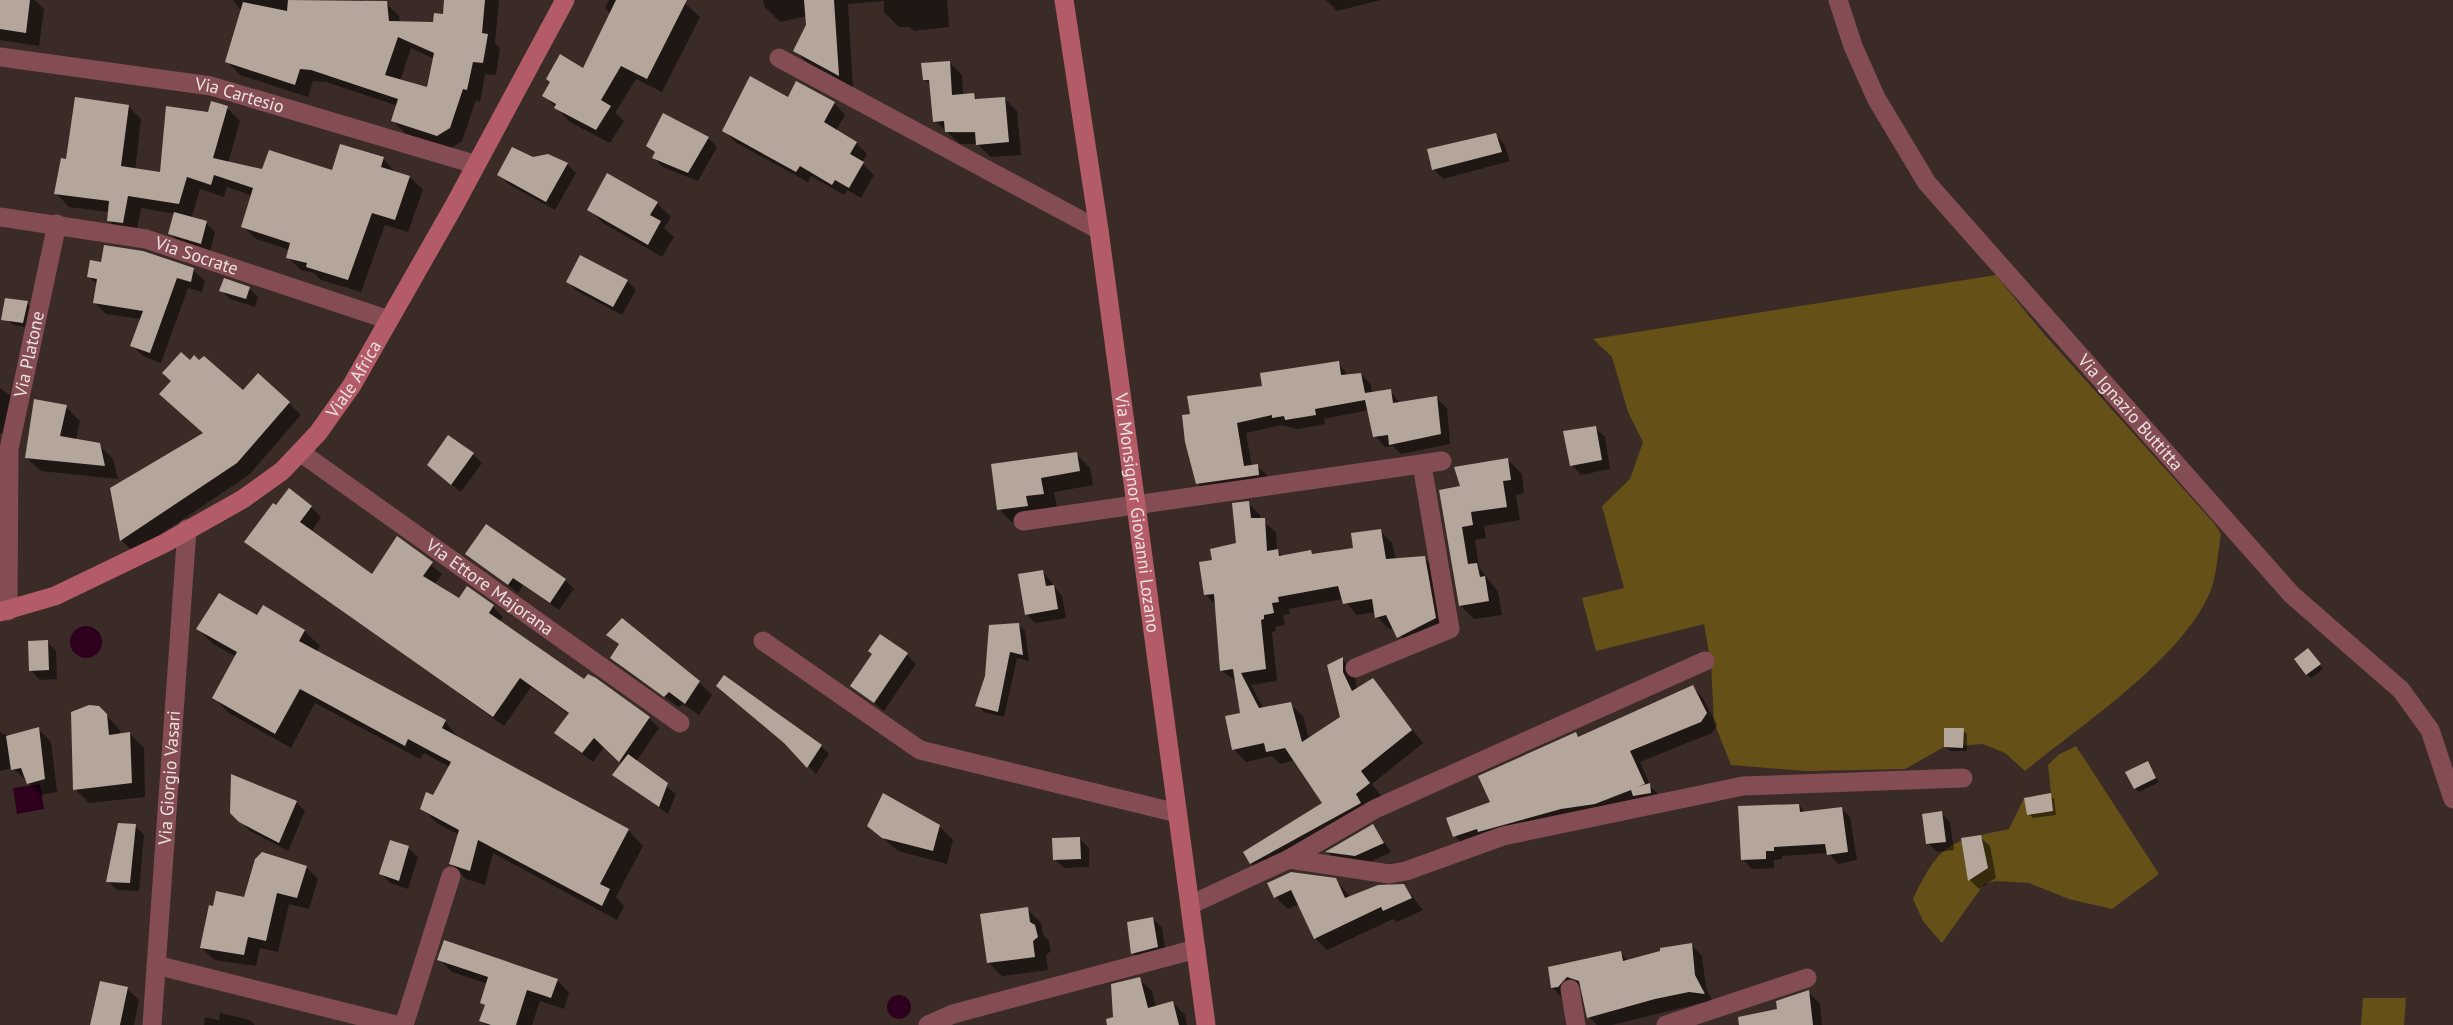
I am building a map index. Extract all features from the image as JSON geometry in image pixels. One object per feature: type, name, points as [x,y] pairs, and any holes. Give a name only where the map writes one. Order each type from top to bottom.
[{"type":"main road","name":"Viale Africa","points":[[4,612],[55,596],[165,543],[187,528],[243,499],[282,471],[300,452],[352,385],[454,206],[474,164],[565,0]]},
{"type":"main road","name":"Via Monsignor Giovanni Lozano","points":[[1064,0],[1099,230],[1206,1025]]},
{"type":"street","name":"Via Ignazio Buttitta","points":[[1838,0],[1853,46],[1876,98],[1927,183],[2283,586],[2401,690],[2430,730],[2453,799]]},
{"type":"street","name":"Via Cartesio","points":[[0,57],[211,86],[474,164]]},
{"type":"street","points":[[779,58],[1099,230]]},
{"type":"street","name":"Via Socrate","points":[[0,218],[57,224],[146,239],[389,320]]},
{"type":"street","name":"Via Platone","points":[[4,612],[4,449],[57,224]]},
{"type":"street","name":"Via Ettore Majorana","points":[[300,452],[680,723]]},
{"type":"street","points":[[1023,521],[1432,463],[1450,629],[1355,668]]},
{"type":"street","name":"Via Giorgio Vasari","points":[[152,1025],[187,528]]},
{"type":"street","points":[[763,641],[920,750],[1177,813]]},
{"type":"street","points":[[1190,905],[1289,859],[1375,809],[1705,661]]},
{"type":"street","points":[[1289,859],[1327,862],[1389,874],[1406,871],[1503,836],[1743,786],[1963,778]]},
{"type":"street","points":[[404,1025],[451,876]]},
{"type":"street","points":[[928,1025],[953,1014],[1196,949]]},
{"type":"street","points":[[156,965],[396,1025]]},
{"type":"street","points":[[1666,1025],[1807,978]]},
{"type":"street","points":[[1570,989],[1576,1025]]},
{"type":"shaded area","points":[[1996,275],[2043,333],[2221,534],[2212,587],[2199,613],[2157,663],[2130,688],[2025,771],[2005,753],[1983,744],[1944,747],[1905,769],[1806,771],[1731,765],[1714,722],[1711,664],[1704,624],[1596,651],[1582,598],[1624,588],[1602,506],[1630,479],[1643,442],[1628,412],[1612,357],[1593,339]]},
{"type":"shaded area","points":[[86,626],[98,630],[102,642],[98,654],[86,658],[74,654],[70,642],[74,630]]},
{"type":"shaded area","points":[[2076,746],[2159,874],[2112,909],[2069,899],[2029,883],[1996,881],[1984,884],[1942,943],[1923,921],[1913,899],[1931,865],[1949,847],[1973,837],[2009,829],[2024,798],[2051,793],[2048,765],[2058,755]]},
{"type":"shaded area","points":[[40,784],[44,809],[17,814],[13,788]]},
{"type":"shaded area","points":[[894,995],[904,995],[911,1002],[911,1012],[904,1019],[894,1019],[887,1012],[887,1002]]},
{"type":"shaded area","points":[[2363,998],[2406,998],[2404,1025],[2361,1025]]},
{"type":"building","points":[[0,0],[30,0],[26,33],[0,29]]},
{"type":"building","points":[[288,0],[387,1],[389,21],[433,22],[434,13],[443,14],[444,0],[485,0],[482,33],[488,34],[483,63],[473,62],[467,90],[463,89],[450,128],[437,136],[391,121],[398,99],[311,70],[300,69],[295,85],[225,62],[243,2],[287,11]],"holes":[[[398,37],[434,53],[427,87],[385,75]]]},
{"type":"building","points":[[616,0],[687,0],[647,79],[621,66],[601,100],[611,106],[596,130],[554,108],[556,104],[542,96],[550,82],[546,79],[560,54],[583,68]]},
{"type":"building","points":[[804,0],[834,0],[839,76],[793,51],[806,25]]},
{"type":"building","points":[[950,61],[952,95],[974,93],[975,99],[1005,97],[1009,142],[976,145],[975,132],[945,132],[944,121],[933,122],[929,80],[923,80],[921,63]]},
{"type":"building","points":[[750,76],[788,97],[796,81],[835,102],[824,122],[857,142],[850,154],[864,162],[849,188],[835,180],[832,185],[800,166],[796,172],[722,131]]},
{"type":"building","points":[[75,97],[129,105],[121,166],[160,172],[166,106],[208,112],[211,101],[228,106],[213,158],[262,169],[269,150],[332,170],[340,144],[384,157],[381,167],[410,176],[395,220],[372,213],[348,280],[306,267],[307,263],[286,258],[290,243],[241,227],[253,188],[214,175],[211,185],[187,177],[179,204],[128,196],[123,223],[107,221],[109,201],[54,194],[61,158],[66,159]]},
{"type":"building","points":[[663,113],[709,137],[688,173],[652,158],[655,152],[646,146]]},
{"type":"building","points":[[1496,133],[1502,152],[1432,170],[1427,149]]},
{"type":"building","points":[[512,147],[533,157],[548,154],[568,163],[546,202],[497,175]]},
{"type":"building","points":[[607,173],[658,202],[650,215],[661,221],[648,245],[587,210]]},
{"type":"building","points":[[174,212],[207,221],[201,244],[168,234]]},
{"type":"building","points":[[104,245],[143,251],[194,268],[191,282],[177,278],[150,353],[130,346],[143,311],[93,303],[97,279],[87,277],[90,260],[101,262]]},
{"type":"building","points":[[580,255],[628,280],[613,307],[566,282]]},
{"type":"building","points":[[224,278],[250,287],[246,299],[219,291]]},
{"type":"building","points":[[5,298],[28,301],[23,323],[1,320]]},
{"type":"building","points":[[181,352],[190,360],[194,355],[199,360],[204,356],[243,390],[258,373],[290,402],[237,463],[120,541],[110,488],[203,433],[159,394],[171,381],[162,373]]},
{"type":"building","points":[[1339,361],[1341,375],[1361,373],[1365,393],[1391,389],[1393,403],[1437,396],[1441,434],[1389,445],[1388,435],[1373,437],[1365,400],[1315,409],[1316,415],[1285,420],[1284,416],[1272,418],[1272,415],[1237,423],[1244,466],[1258,464],[1259,475],[1196,484],[1185,442],[1182,415],[1190,414],[1187,396],[1262,386],[1260,373]]},
{"type":"building","points":[[34,399],[67,405],[60,436],[100,443],[105,466],[25,458]]},
{"type":"building","points":[[1596,426],[1602,460],[1570,466],[1563,431]]},
{"type":"building","points":[[448,435],[474,453],[451,485],[427,465]]},
{"type":"building","points":[[1077,452],[1080,471],[1041,478],[1044,494],[1026,496],[1028,506],[997,510],[991,464]]},
{"type":"building","points":[[1508,458],[1511,480],[1503,481],[1507,507],[1471,512],[1473,525],[1462,527],[1468,564],[1477,563],[1480,577],[1485,576],[1489,601],[1459,606],[1439,490],[1460,486],[1454,467]]},
{"type":"building","points":[[289,488],[312,506],[300,522],[372,574],[397,536],[433,562],[423,576],[459,598],[467,586],[494,605],[489,613],[584,679],[588,674],[596,678],[650,717],[619,762],[594,738],[582,753],[554,733],[569,713],[520,678],[493,717],[244,542],[273,503],[276,505]]},
{"type":"building","points":[[1249,501],[1251,518],[1265,518],[1267,551],[1278,549],[1279,556],[1311,550],[1312,554],[1353,548],[1351,533],[1381,529],[1386,559],[1425,556],[1436,618],[1397,638],[1386,615],[1375,618],[1372,599],[1343,604],[1338,586],[1278,597],[1279,602],[1272,603],[1274,613],[1264,615],[1261,620],[1266,669],[1241,673],[1259,708],[1291,702],[1302,742],[1340,717],[1327,665],[1343,657],[1343,672],[1352,691],[1373,678],[1412,730],[1361,771],[1370,783],[1356,794],[1361,803],[1250,864],[1243,852],[1322,803],[1285,748],[1266,752],[1264,743],[1232,750],[1225,716],[1240,713],[1233,669],[1220,671],[1214,594],[1204,595],[1199,562],[1212,560],[1210,549],[1236,543],[1232,503]]},
{"type":"building","points":[[486,524],[566,579],[550,603],[513,578],[508,585],[465,554]]},
{"type":"building","points":[[1043,570],[1046,586],[1054,585],[1058,609],[1025,615],[1018,574]]},
{"type":"building","points":[[219,593],[257,615],[263,605],[305,630],[299,641],[446,720],[442,728],[629,829],[600,884],[610,889],[602,906],[478,840],[470,871],[449,864],[459,830],[420,809],[426,792],[433,795],[451,762],[408,739],[405,746],[300,689],[275,734],[212,698],[237,652],[196,629]]},
{"type":"building","points":[[622,618],[700,681],[685,704],[669,692],[664,697],[610,658],[619,644],[606,635]]},
{"type":"building","points":[[1019,623],[1023,655],[1010,652],[998,712],[975,706],[985,676],[989,625]]},
{"type":"building","points":[[880,634],[908,653],[874,703],[850,686],[872,654],[868,651]]},
{"type":"building","points":[[48,640],[49,670],[29,671],[28,641]]},
{"type":"building","points":[[2308,648],[2321,664],[2306,675],[2294,659]]},
{"type":"building","points":[[724,675],[822,745],[807,768],[784,743],[716,686]]},
{"type":"building","points":[[1693,685],[1707,713],[1701,722],[1630,751],[1645,784],[1637,787],[1650,783],[1651,793],[1633,796],[1631,790],[1595,804],[1561,809],[1453,837],[1446,818],[1490,802],[1478,776],[1576,732],[1578,737]]},
{"type":"building","points":[[89,705],[99,706],[107,714],[109,735],[130,732],[132,783],[73,790],[71,712]]},
{"type":"building","points":[[39,727],[45,779],[27,784],[21,768],[11,770],[6,736]]},
{"type":"building","points":[[1944,728],[1964,728],[1963,748],[1944,747]]},
{"type":"building","points":[[628,754],[668,783],[659,807],[612,775]]},
{"type":"building","points":[[2148,761],[2156,778],[2134,789],[2125,772]]},
{"type":"building","points":[[231,774],[297,801],[279,843],[239,822],[230,813]]},
{"type":"building","points":[[883,793],[940,825],[933,851],[882,838],[867,826]]},
{"type":"building","points":[[2051,793],[2053,811],[2027,815],[2024,798]]},
{"type":"building","points":[[1799,804],[1800,812],[1842,807],[1848,852],[1827,855],[1825,844],[1774,847],[1774,851],[1766,851],[1766,859],[1741,860],[1738,806]]},
{"type":"building","points":[[1942,811],[1946,842],[1926,844],[1922,814]]},
{"type":"building","points":[[118,823],[136,824],[130,883],[106,882]]},
{"type":"building","points":[[1373,824],[1384,843],[1355,856],[1325,852]]},
{"type":"building","points":[[1981,835],[1988,868],[1968,881],[1961,838]]},
{"type":"building","points":[[1080,837],[1081,859],[1053,860],[1052,838]]},
{"type":"building","points":[[390,840],[409,846],[399,881],[379,874]]},
{"type":"building","points":[[262,852],[307,866],[297,898],[277,893],[266,941],[248,937],[244,955],[200,948],[209,905],[213,906],[216,891],[244,897],[255,859]]},
{"type":"building","points":[[1291,872],[1336,878],[1345,898],[1378,885],[1404,884],[1412,898],[1383,911],[1381,907],[1314,939],[1291,890],[1274,898],[1267,883]]},
{"type":"building","points":[[1028,907],[1030,922],[1035,925],[1038,937],[1033,941],[1035,957],[987,963],[980,914]]},
{"type":"building","points":[[1153,917],[1158,947],[1131,954],[1127,922]]},
{"type":"building","points":[[444,940],[558,979],[551,998],[527,990],[516,1025],[491,1025],[479,1021],[485,1005],[480,1003],[488,977],[437,960]]},
{"type":"building","points":[[1692,943],[1695,975],[1705,994],[1689,992],[1587,1018],[1579,981],[1567,977],[1558,987],[1551,988],[1548,967],[1621,951],[1623,961],[1660,951],[1660,948]]},
{"type":"building","points":[[1140,977],[1148,1008],[1173,1001],[1179,1025],[1107,1025],[1106,1019],[1121,1015],[1113,1017],[1111,984]]},
{"type":"building","points":[[100,981],[128,987],[120,1025],[90,1025]]},
{"type":"building","points":[[1809,990],[1813,1025],[1739,1025],[1738,1017],[1777,1009],[1776,1001]]}]
